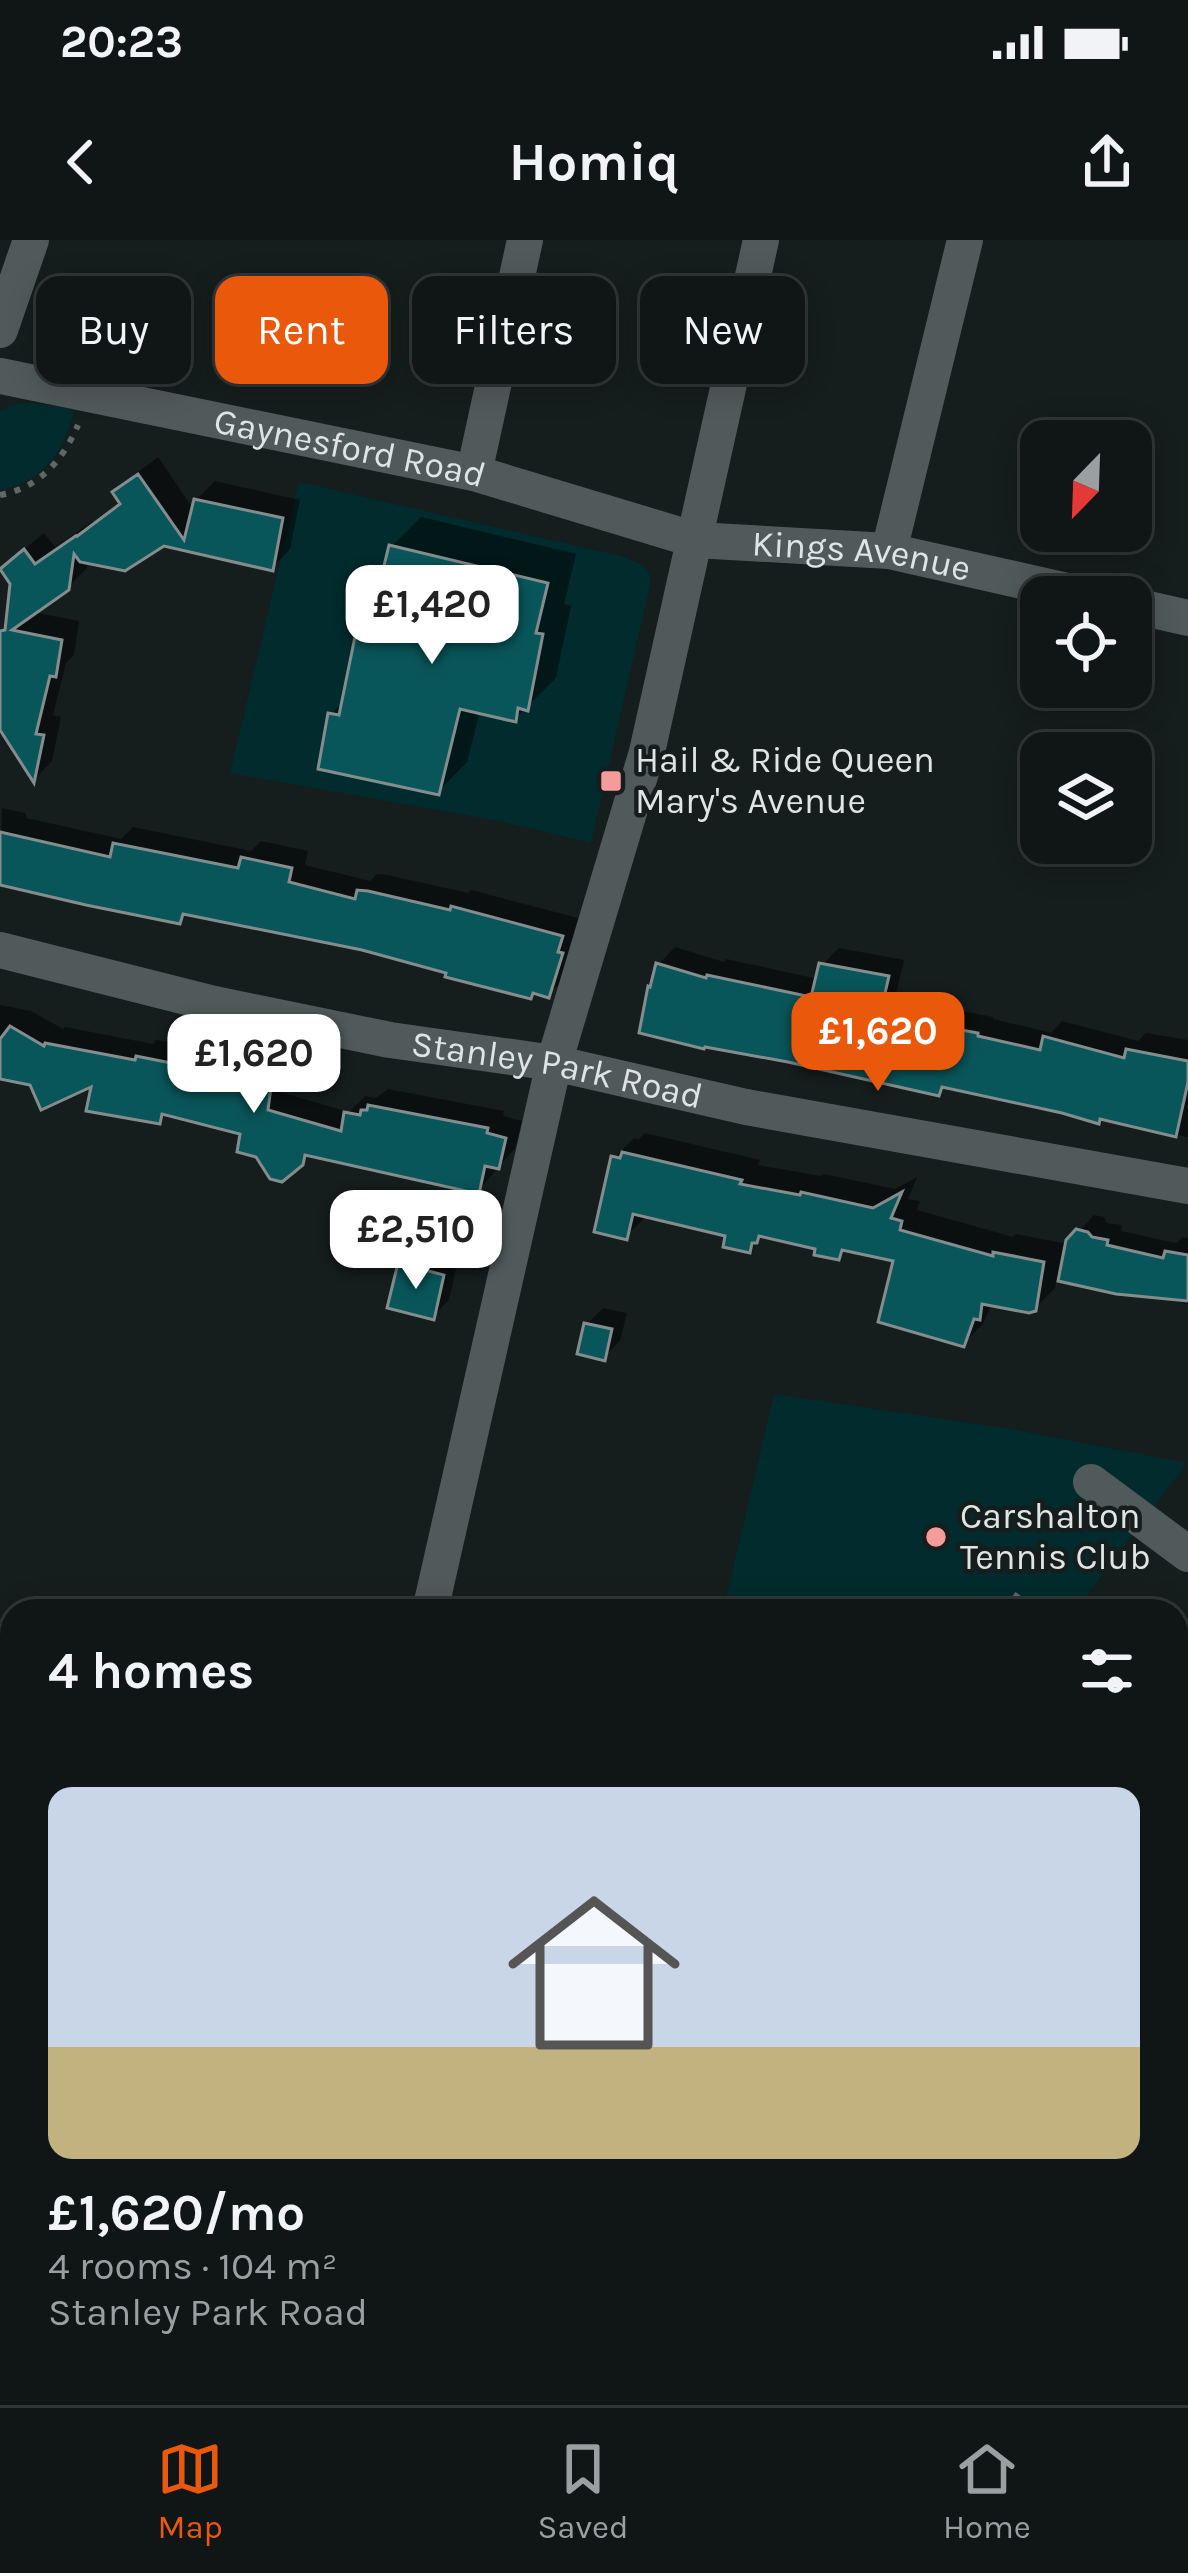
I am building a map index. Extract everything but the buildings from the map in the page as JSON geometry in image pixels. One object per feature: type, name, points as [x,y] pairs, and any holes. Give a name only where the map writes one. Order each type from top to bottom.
[{"type":"street","points":[[0,330],[31,240]]},
{"type":"street","points":[[474,473],[526,240]]},
{"type":"street","points":[[433,1599],[554,1063],[647,752],[761,240]]},
{"type":"street","points":[[889,551],[965,240]]},
{"type":"street","name":"Gaynesford Road","points":[[0,376],[474,473],[696,540]]},
{"type":"street","name":"Kings Avenue","points":[[696,540],[889,551],[1020,580]]},
{"type":"street","points":[[1152,610],[1188,618]]},
{"type":"street","name":"Stanley Park Road","points":[[0,950],[236,1009],[390,1040],[554,1063],[746,1106],[1188,1186]]},
{"type":"street","points":[[1091,1482],[1188,1554]]},
{"type":"path","points":[[0,495],[37,482],[59,459],[76,430],[88,393]]},
{"type":"path","points":[[1014,1599],[1019,1592]]},
{"type":"shaded area","points":[[11,405],[68,408],[74,412],[70,427],[58,452],[40,472],[0,490],[0,412]]},
{"type":"shaded area","points":[[299,482],[643,565],[650,586],[591,843],[499,821],[230,773]]},
{"type":"shaded area","name":"Carshalton Tennis Club","points":[[774,1394],[1011,1429],[1187,1463],[1084,1599],[726,1599]]},
{"type":"place","name":"Hail & Ride Queen Mary's Avenue","points":[[611,781]]},
{"type":"place","name":"Carshalton Tennis Club","points":[[936,1537]]}]
